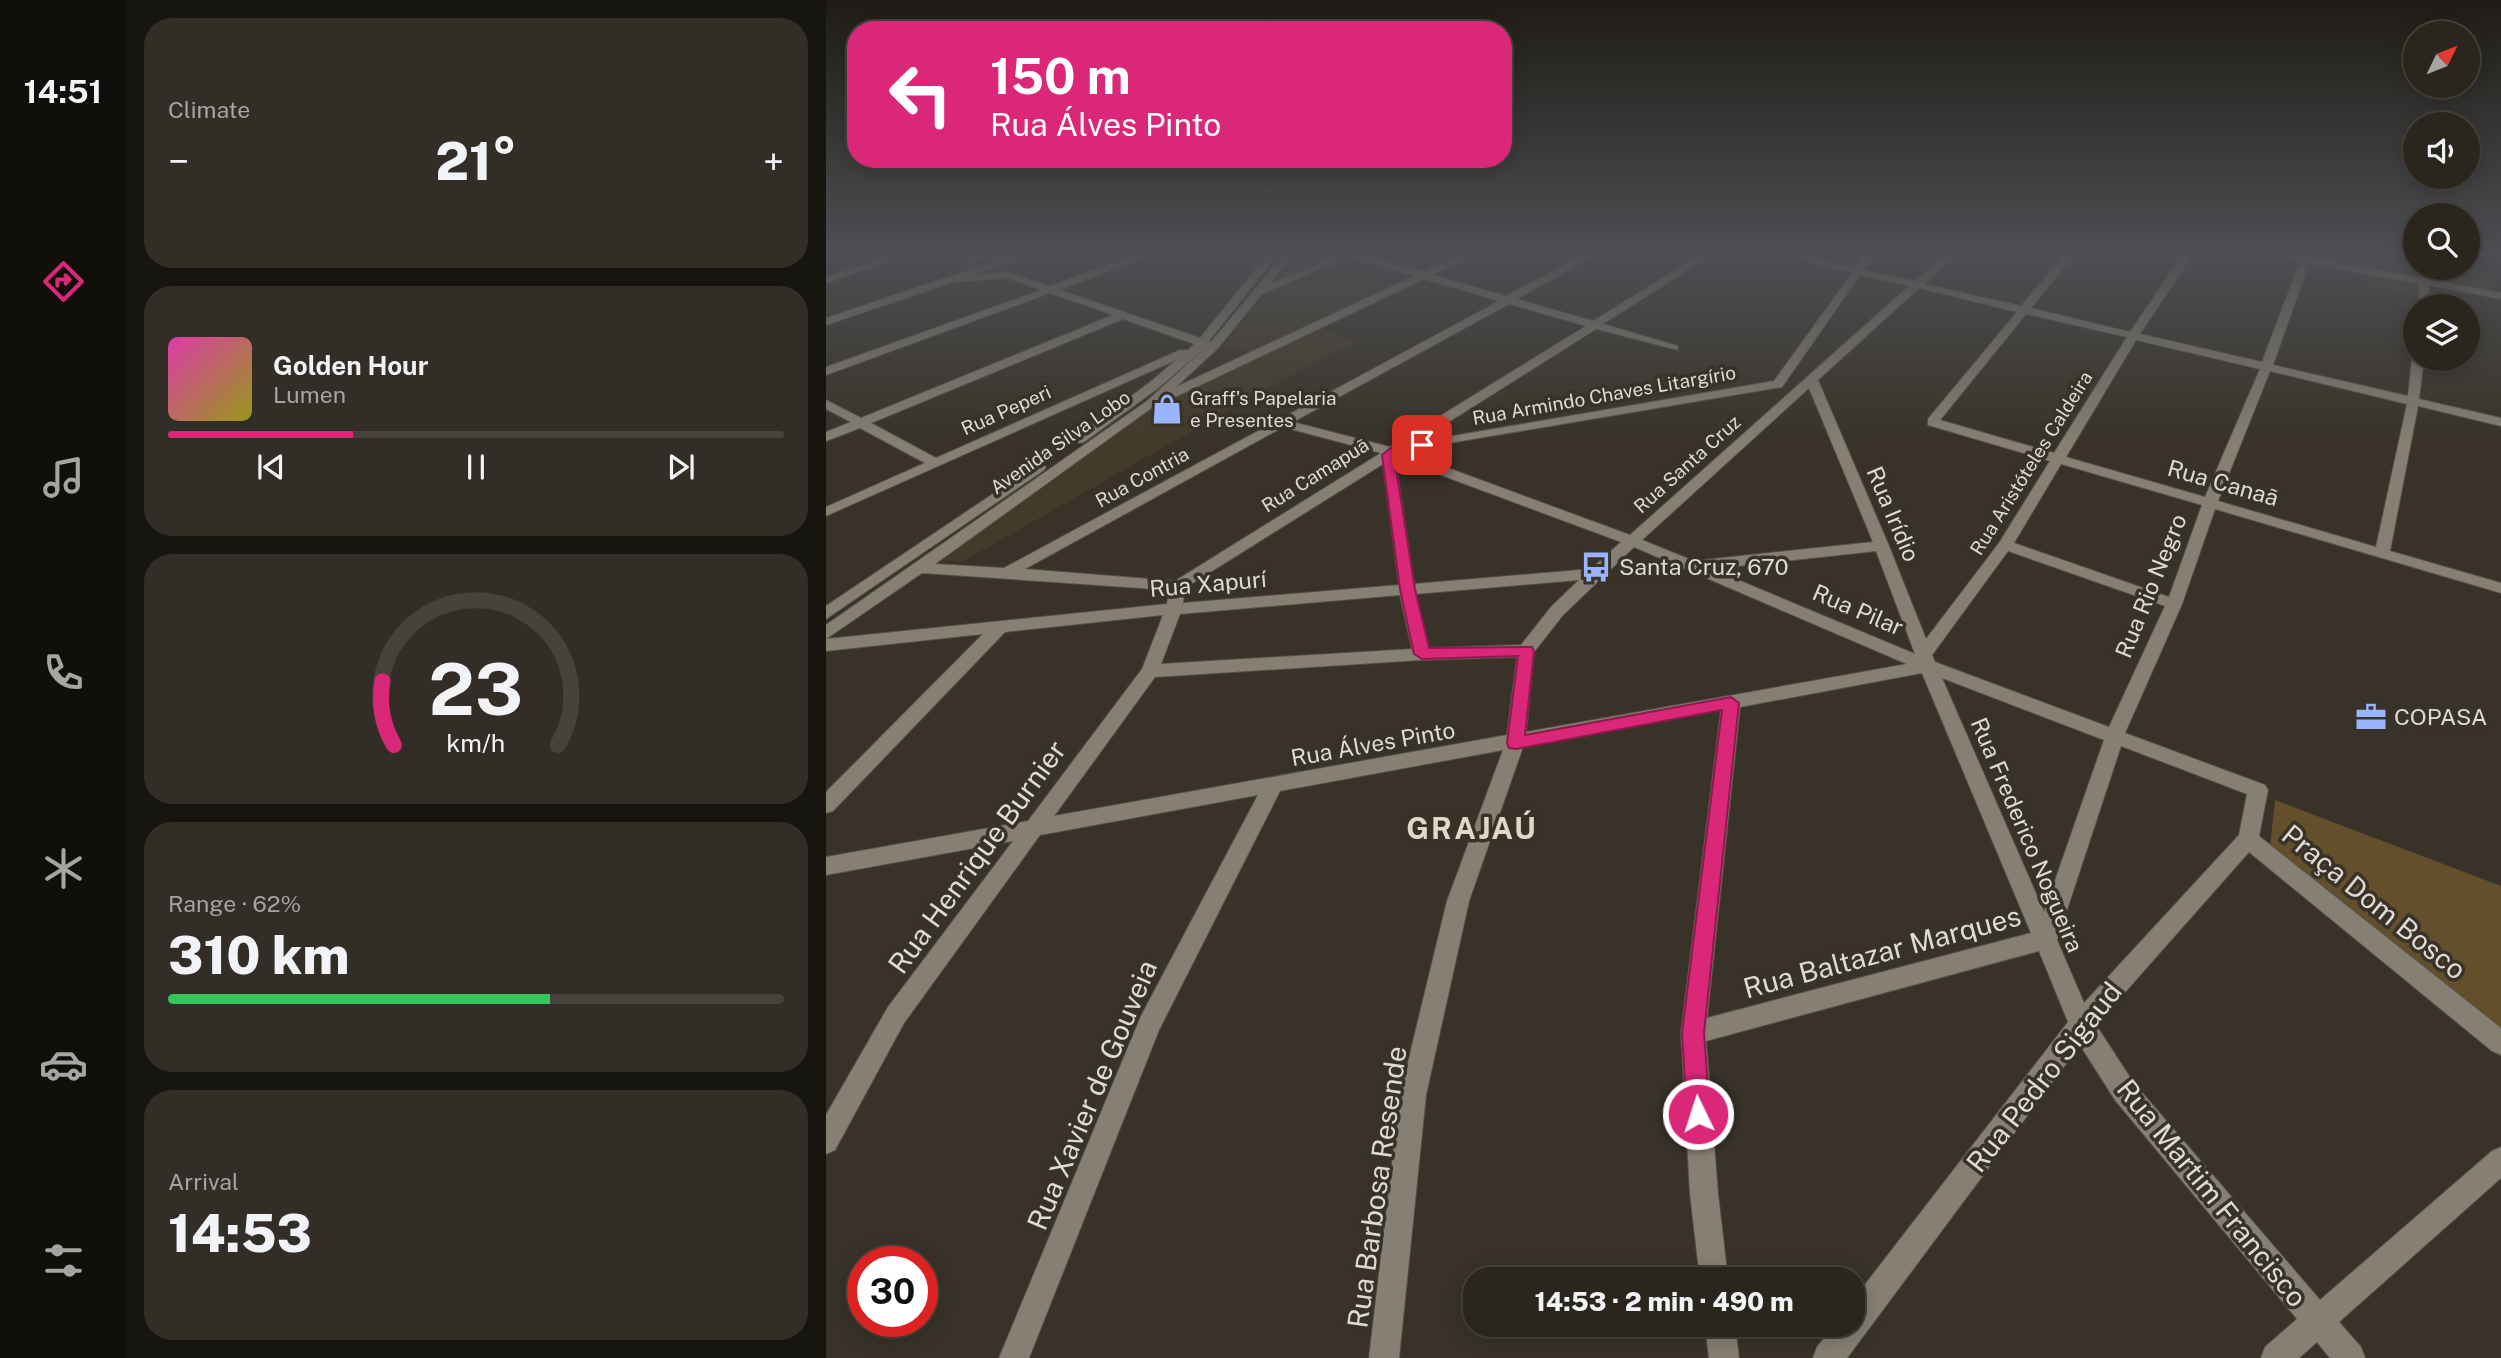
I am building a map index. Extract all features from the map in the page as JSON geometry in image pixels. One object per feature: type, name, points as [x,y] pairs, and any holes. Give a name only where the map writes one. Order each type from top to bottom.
[{"type":"street","points":[[826,371],[976,317]]},
{"type":"street","points":[[826,437],[1118,317]]},
{"type":"street","points":[[1125,317],[1208,345]]},
{"type":"street","name":"Avenida Silva Lobo","points":[[826,614],[1153,386],[1208,345],[1228,317]]},
{"type":"street","name":"Avenida Silva Lobo","points":[[826,633],[1152,404],[1236,317]]},
{"type":"street","points":[[1152,404],[1336,317]]},
{"type":"street","name":"Rua Contria","points":[[1005,574],[1476,317]]},
{"type":"street","points":[[1568,317],[1674,348]]},
{"type":"street","name":"Rua Camapuã","points":[[1178,586],[1607,317]]},
{"type":"street","name":"Rua Armindo Chaves Litargírio","points":[[1391,452],[1778,384],[1825,317]]},
{"type":"street","name":"Rua Santa Cruz","points":[[1527,651],[1557,611],[1595,574],[1882,317]]},
{"type":"street","name":"Rua Canaã","points":[[2016,317],[1932,422],[2501,588]]},
{"type":"street","points":[[2053,317],[2501,422]]},
{"type":"street","name":"Rua Aristóteles Caldeira","points":[[1926,659],[2005,545],[2145,317]]},
{"type":"street","name":"Rua Rio Negro","points":[[2046,939],[2115,735],[2174,604],[2210,503],[2284,317]]},
{"type":"street","name":"Rua Peperi","points":[[826,512],[1208,345]]},
{"type":"street","points":[[2382,553],[2413,402],[2417,371]]},
{"type":"street","name":"Rua Irídio","points":[[1812,380],[1926,659]]},
{"type":"street","points":[[826,404],[935,463]]},
{"type":"street","name":"Rua Pilar","points":[[1280,423],[1391,452],[1632,541],[2258,790]]},
{"type":"street","points":[[1391,452],[1408,589],[1422,654]]},
{"type":"street","points":[[2005,545],[2174,604]]},
{"type":"street","points":[[1690,566],[1882,546]]},
{"type":"street","points":[[916,568],[1178,586],[1174,609]]},
{"type":"street","name":"Rua Xapurí","points":[[826,645],[1174,609],[1595,574]]},
{"type":"street","name":"Rua Henrique Burnier","points":[[826,1141],[896,1014],[1150,671],[1174,609]]},
{"type":"street","points":[[826,804],[999,628]]},
{"type":"street","points":[[1150,671],[1422,654],[1527,651],[1516,743]]},
{"type":"street","name":"Rua Álves Pinto","points":[[826,866],[1731,703],[1926,659]]},
{"type":"street","name":"Rua Frederico Nogueira","points":[[1926,659],[2081,1024]]},
{"type":"street","points":[[1713,1267],[1704,1194],[1693,1033],[1731,703]]},
{"type":"street","name":"Rua Barbosa Resende","points":[[1384,1358],[1413,1095],[1458,901],[1516,743]]},
{"type":"street","name":"Rua Xavier de Gouveia","points":[[1014,1358],[1149,1024],[1273,786]]},
{"type":"street","name":"Praça Dom Bosco","points":[[2258,790],[2248,839],[2501,1043]]},
{"type":"street","name":"Rua Pedro Sigaud","points":[[1865,1309],[2081,1024],[2248,839]]},
{"type":"street","name":"Rua Baltazar Marques","points":[[1693,1033],[2046,939]]},
{"type":"street","name":"Rua Martim Francisco","points":[[2081,1024],[2124,1091],[2350,1358]]},
{"type":"street","points":[[2276,1358],[2501,1160]]},
{"type":"street","points":[[1721,1337],[1724,1358]]},
{"type":"street","name":"Rua Pedro Sigaud","points":[[1828,1358],[1844,1337]]},
{"type":"shaded area","points":[[1246,317],[1336,317],[1265,352],[1220,348]]},
{"type":"shaded area","points":[[1320,329],[1357,341],[1277,383],[962,562],[920,558],[1154,408]]},
{"type":"shaded area","points":[[2275,800],[2501,886],[2501,1033],[2269,855]]},
{"type":"place","name":"Graff's Papelaria e Presentes","points":[[1167,409]]},
{"type":"place","name":"Santa Cruz, 670","points":[[1596,567]]},
{"type":"place","name":"COPASA","points":[[2371,717]]},
{"type":"district","name":"GRAJAÚ","points":[[1472,829]]},
{"type":"route","points":[[1422,445],[1395,450],[1388,455],[1408,589],[1422,654],[1527,651],[1516,743],[1731,703],[1693,1033],[1698,1114]]}]
